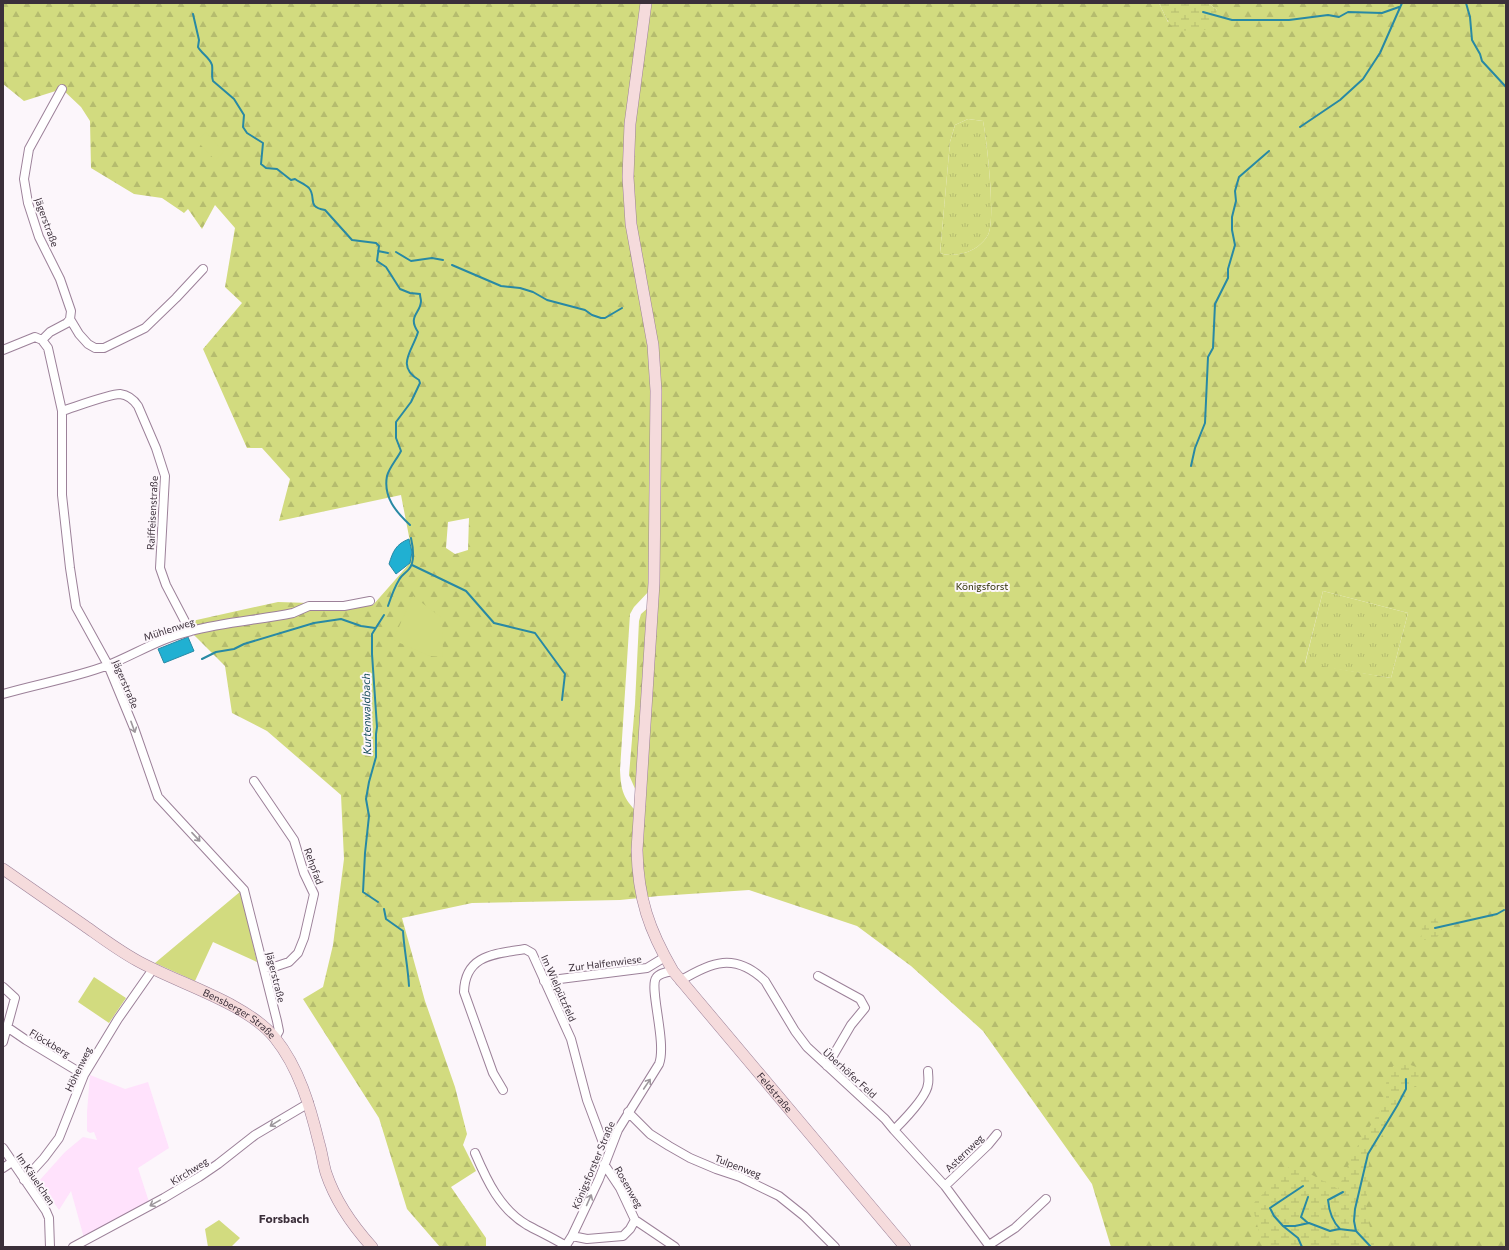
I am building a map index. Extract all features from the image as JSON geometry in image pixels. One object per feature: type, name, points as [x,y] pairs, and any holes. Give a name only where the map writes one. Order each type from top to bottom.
[{"type":"main road","name":"Feldstraße","points":[[646,3],[630,124],[628,177],[631,224],[653,345],[656,377],[654,589],[637,850],[639,886],[652,932],[680,981],[905,1247]]},
{"type":"main road","name":"Bensberger Straße","points":[[3,869],[117,948],[153,969],[236,1008],[263,1026],[275,1038],[292,1064],[309,1103],[324,1165],[332,1187],[352,1222],[372,1247]]},
{"type":"street","name":"Jägerstraße","points":[[62,89],[29,149],[24,179],[30,210],[39,237],[60,279],[71,311],[70,319],[79,334],[88,344],[95,348],[104,348],[145,328],[204,269]]},
{"type":"street","points":[[3,350],[35,337],[42,340],[50,332],[67,323],[70,319]]},
{"type":"street","name":"Jägerstraße","points":[[42,340],[48,348],[62,411],[62,495],[76,607],[108,665],[134,728],[158,797],[244,890],[279,1030],[275,1038]]},
{"type":"street","name":"Raiffeisenstraße","points":[[62,411],[115,395],[127,396],[138,406],[156,448],[165,476],[160,568],[166,585],[190,631]]},
{"type":"street","name":"Mühlenweg","points":[[3,694],[80,675],[108,665],[146,646],[190,631],[293,613],[309,606],[344,606],[370,601]]},
{"type":"street","name":"Rehpfad","points":[[254,781],[294,840],[304,873],[314,894],[304,938],[298,953],[289,962],[264,968]]},
{"type":"street","name":"Im Wielpützfeld","points":[[503,1090],[493,1073],[464,992],[466,976],[473,965],[483,958],[525,949],[532,953],[571,1038],[581,1080],[602,1140],[610,1148]]},
{"type":"street","name":"Zur Halfenwiese","points":[[544,981],[647,968],[665,957]]},
{"type":"street","name":"Überhöfer Feld","points":[[680,981],[700,969],[719,963],[728,962],[751,970],[765,980],[795,1031],[807,1047],[885,1119],[945,1186],[989,1246]]},
{"type":"street","name":"Königsforster Straße","points":[[566,1246],[599,1179],[618,1130],[661,1061],[662,1043],[654,990],[654,980],[651,972],[647,968]]},
{"type":"street","name":"Höhenweg","points":[[24,1180],[44,1158],[59,1138],[84,1075],[118,1019],[153,969]]},
{"type":"street","points":[[654,980],[663,973],[673,971]]},
{"type":"street","points":[[818,976],[860,999],[865,1008],[851,1025],[827,1066]]},
{"type":"street","points":[[3,987],[15,998],[3,1042]]},
{"type":"street","name":"Flöckberg","points":[[7,1027],[84,1075]]},
{"type":"street","points":[[894,1130],[908,1116],[925,1092],[928,1086],[928,1071]]},
{"type":"street","name":"Kirchweg","points":[[73,1247],[164,1198],[199,1177],[256,1135],[309,1103]]},
{"type":"street","name":"Tulpenweg","points":[[628,1112],[650,1134],[690,1158],[740,1177],[779,1196],[804,1216],[835,1247]]},
{"type":"street","name":"Asternweg","points":[[945,1186],[988,1145],[997,1134]]},
{"type":"street","name":"Im Käuelchen","points":[[3,1148],[46,1211],[49,1218],[50,1247]]},
{"type":"street","points":[[476,1152],[486,1177],[497,1196],[509,1211],[527,1224],[566,1246]]},
{"type":"street","points":[[3,1168],[12,1162]]},
{"type":"street","name":"Rosenweg","points":[[604,1164],[620,1188],[636,1220],[675,1247]]},
{"type":"street","points":[[989,1246],[1015,1228],[1046,1199]]},
{"type":"street","name":"Rosenweg","points":[[572,1236],[587,1240],[623,1236],[636,1220]]},
{"type":"shaded area","points":[[90,1075],[125,1089],[148,1082],[169,1148],[138,1168],[149,1202],[84,1238],[71,1191],[59,1210],[39,1181],[65,1152],[83,1137],[97,1140],[94,1132],[90,1133],[87,1131]]},
{"type":"green space","name":"Königsforst","points":[[3,3],[1159,3],[1168,22],[1217,10],[1208,3],[1506,3],[1506,1247],[1111,1247],[1092,1184],[983,1031],[911,966],[857,926],[749,890],[620,900],[472,903],[402,918],[425,1001],[455,1087],[467,1134],[463,1145],[476,1171],[451,1187],[486,1238],[486,1247],[440,1247],[407,1209],[379,1118],[303,999],[323,987],[333,945],[344,859],[341,795],[267,731],[232,713],[225,666],[193,634],[192,621],[278,602],[373,605],[410,563],[412,552],[401,495],[279,521],[290,479],[262,448],[247,448],[203,349],[242,303],[225,287],[235,228],[215,205],[202,229],[188,209],[184,213],[162,198],[134,194],[91,168],[90,121],[81,107],[62,89],[24,101],[3,84]],"holes":[[[968,119],[983,121],[987,145],[991,213],[988,235],[981,244],[967,252],[949,255],[940,253],[950,142],[955,125]],[[469,518],[468,550],[455,554],[446,548],[448,522]],[[650,590],[649,607],[641,614],[639,621],[635,704],[629,775],[636,791],[635,810],[623,792],[620,770],[630,614],[634,607]],[[1323,591],[1408,613],[1391,678],[1305,663]]]},
{"type":"green space","points":[[1159,3],[1208,3],[1217,10],[1214,20],[1205,30],[1186,31],[1175,28],[1171,25]]},
{"type":"green space","points":[[968,119],[983,121],[990,180],[990,227],[986,238],[974,249],[961,254],[946,255],[940,253],[950,142],[955,125]]},
{"type":"green space","points":[[206,132],[224,152],[215,160],[197,141]]},
{"type":"green space","points":[[1323,591],[1408,613],[1391,678],[1305,664]]},
{"type":"green space","points":[[413,596],[442,618],[443,657],[430,656],[393,640]]},
{"type":"green space","points":[[241,891],[257,962],[213,942],[195,981],[155,963]]},
{"type":"green space","points":[[1436,918],[1442,930],[1436,939],[1421,940],[1422,927]]},
{"type":"green space","points":[[94,977],[126,998],[109,1023],[78,1002]]},
{"type":"green space","points":[[1405,1063],[1419,1068],[1418,1085],[1401,1095],[1369,1162],[1366,1211],[1374,1244],[1373,1247],[1263,1247],[1252,1205],[1292,1164],[1338,1189],[1355,1150],[1386,1101],[1386,1083],[1393,1066]]},
{"type":"green space","points":[[219,1220],[240,1238],[231,1247],[208,1247],[205,1229]]},
{"type":"water","points":[[409,539],[412,552],[410,563],[396,574],[389,564],[392,555],[401,543]]},
{"type":"water","points":[[188,637],[194,651],[164,663],[158,649]]},
{"type":"waterway","points":[[1300,127],[1340,100],[1363,79],[1380,53],[1402,3]]},
{"type":"waterway","points":[[1466,3],[1470,17],[1472,40],[1480,54],[1482,61],[1506,87]]},
{"type":"waterway","points":[[1203,12],[1232,20],[1289,20],[1328,15],[1339,17],[1348,12],[1382,13],[1399,7]]},
{"type":"waterway","name":"Kurtenwaldbach","points":[[193,14],[199,40],[198,47],[211,62],[213,81],[234,99],[244,115],[243,127],[247,133],[263,143],[261,164],[266,168],[277,169],[291,180],[295,179],[309,188],[316,207],[325,210],[352,240],[376,243],[379,246],[377,261],[386,267],[400,289],[410,293],[420,294],[421,301],[414,318],[415,327],[418,332],[407,363],[408,369],[420,383],[411,402],[396,422],[396,438],[401,451],[388,473],[386,484],[392,504],[410,525]]},
{"type":"waterway","points":[[1191,466],[1195,448],[1205,423],[1208,357],[1213,348],[1215,304],[1228,278],[1228,269],[1235,245],[1232,230],[1232,217],[1236,201],[1235,191],[1239,177],[1269,151]]},
{"type":"waterway","points":[[378,251],[388,253]]},
{"type":"waterway","points":[[396,252],[411,261],[432,258],[443,260]]},
{"type":"waterway","points":[[452,265],[501,286],[520,288],[533,292],[547,300],[585,310],[592,315],[601,318],[605,318],[622,308]]},
{"type":"waterway","name":"Kurtenwaldbach","points":[[388,606],[397,583],[411,566],[413,558],[411,538]]},
{"type":"waterway","points":[[412,565],[466,591],[494,623],[535,633],[565,674],[562,700]]},
{"type":"waterway","name":"Kurtenwaldbach","points":[[378,902],[363,892],[369,816],[366,799],[376,757],[377,727],[372,634],[384,615]]},
{"type":"waterway","points":[[202,659],[216,652],[234,649],[244,644],[314,623],[341,619],[361,626],[375,628]]},
{"type":"waterway","name":"Kurtenwaldbach","points":[[384,909],[386,919],[403,931],[409,986]]},
{"type":"waterway","points":[[1435,928],[1497,914],[1504,910]]},
{"type":"waterway","points":[[1371,1247],[1356,1231],[1354,1221],[1355,1209],[1368,1154],[1406,1089],[1406,1079]]},
{"type":"waterway","points":[[1303,1186],[1270,1208],[1274,1216],[1283,1226],[1295,1226],[1309,1223],[1330,1231],[1339,1229],[1356,1231]]},
{"type":"waterway","points":[[1340,1229],[1331,1216],[1328,1200],[1343,1192]]},
{"type":"waterway","points":[[1308,1197],[1301,1217],[1308,1223]]},
{"type":"waterway","points":[[1283,1226],[1298,1238],[1302,1247]]},
{"type":"district","name":"Forsbach","points":[[284,1218]]}]
